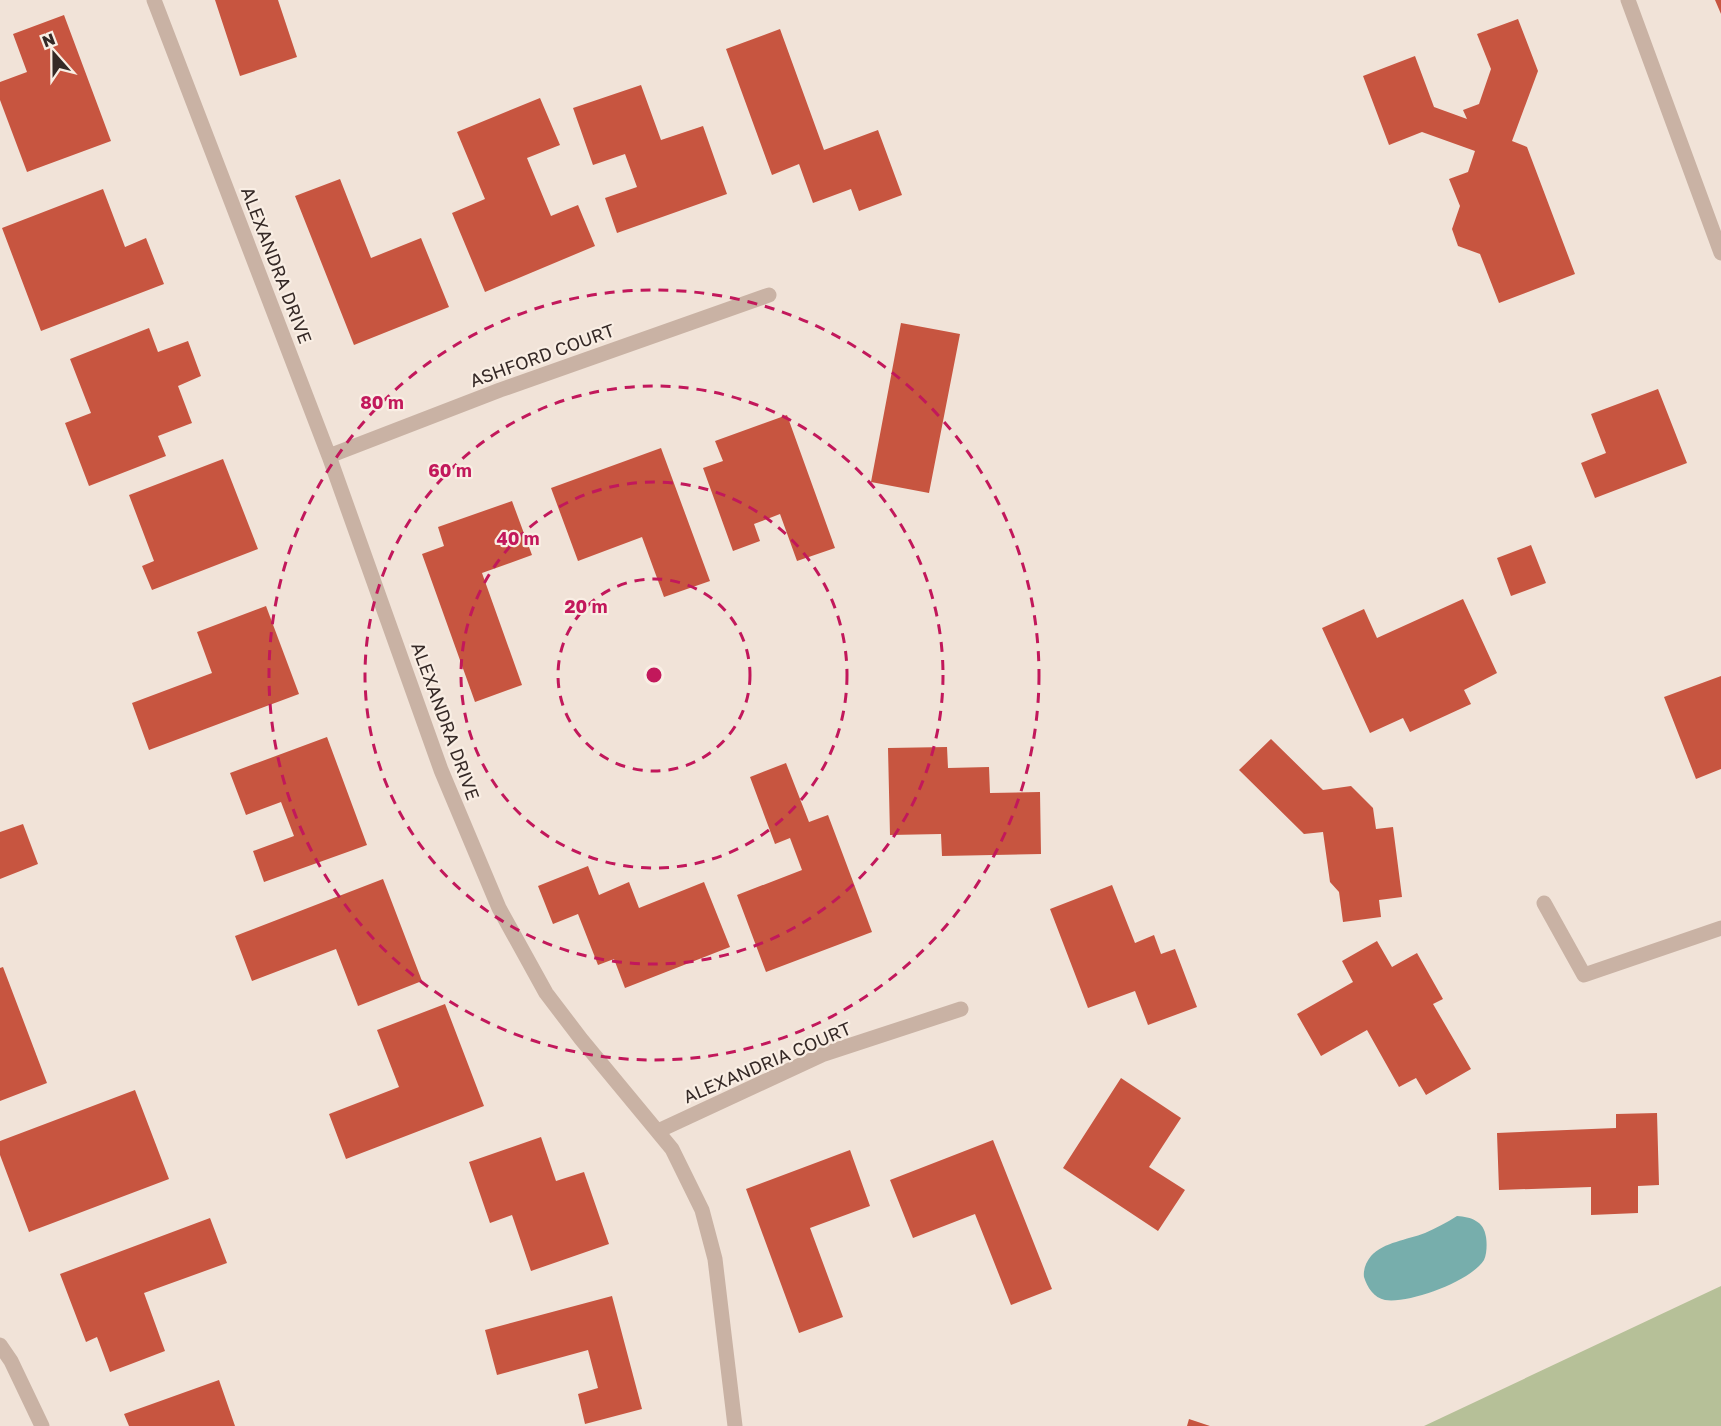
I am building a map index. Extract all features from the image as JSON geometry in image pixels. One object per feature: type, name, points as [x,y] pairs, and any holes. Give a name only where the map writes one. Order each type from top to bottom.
[{"type":"street","name":"ALEXANDRA DRIVE","points":[[153,0],[329,456],[441,770],[499,909],[546,993],[581,1040],[672,1149],[702,1210],[715,1259],[735,1426]]},
{"type":"street","points":[[1628,0],[1721,253]]},
{"type":"street","name":"ASHFORD COURT","points":[[329,456],[500,390],[769,296]]},
{"type":"street","points":[[1544,903],[1584,975],[1721,928]]},
{"type":"street","name":"ALEXANDRIA COURT","points":[[658,1131],[824,1054],[961,1009]]},
{"type":"street","points":[[0,1345],[11,1361],[42,1426]]},
{"type":"green space","points":[[1721,1286],[1721,1426],[1424,1426]]},
{"type":"water","points":[[1457,1216],[1476,1221],[1485,1232],[1486,1255],[1477,1268],[1453,1283],[1423,1295],[1385,1300],[1372,1291],[1365,1281],[1364,1272],[1365,1266],[1376,1251],[1389,1244],[1425,1233]]},
{"type":"building","points":[[215,0],[278,0],[297,57],[240,76]]},
{"type":"building","points":[[1715,0],[1721,0],[1721,14]]},
{"type":"building","points":[[64,15],[111,141],[27,172],[0,100],[0,82],[27,72],[13,34]]},
{"type":"building","points":[[1518,19],[1538,71],[1512,141],[1527,147],[1575,274],[1499,303],[1480,254],[1458,246],[1452,229],[1460,206],[1449,179],[1468,172],[1475,151],[1422,132],[1389,145],[1363,76],[1415,56],[1434,107],[1467,119],[1463,110],[1479,104],[1491,69],[1477,34]]},
{"type":"building","points":[[780,29],[824,150],[878,130],[902,195],[859,211],[851,189],[813,203],[799,164],[772,175],[726,49]]},
{"type":"building","points":[[641,85],[661,140],[703,126],[727,194],[617,233],[605,198],[637,187],[625,154],[593,165],[573,108]]},
{"type":"building","points":[[540,98],[560,145],[527,158],[551,216],[578,205],[595,246],[485,292],[452,213],[485,199],[457,132]]},
{"type":"building","points":[[340,179],[371,258],[421,238],[449,307],[354,345],[295,196]]},
{"type":"building","points":[[103,189],[125,247],[146,238],[164,284],[41,331],[2,228]]},
{"type":"building","points":[[901,323],[960,334],[929,493],[871,482]]},
{"type":"building","points":[[149,328],[158,352],[188,341],[201,376],[178,386],[192,423],[158,436],[166,456],[89,486],[65,423],[91,413],[70,359]]},
{"type":"building","points":[[1658,389],[1687,463],[1595,498],[1581,463],[1606,453],[1591,414]]},
{"type":"building","points":[[787,415],[835,548],[797,561],[780,514],[754,524],[760,541],[733,551],[703,468],[723,461],[715,441]]},
{"type":"building","points":[[661,448],[710,581],[664,597],[642,537],[578,561],[551,488]]},
{"type":"building","points":[[223,459],[258,549],[152,590],[142,566],[154,561],[129,495]]},
{"type":"building","points":[[512,501],[532,555],[482,573],[522,685],[475,702],[422,554],[444,546],[438,527]]},
{"type":"building","points":[[1531,545],[1546,583],[1511,596],[1497,558]]},
{"type":"building","points":[[1463,599],[1497,673],[1464,690],[1471,704],[1410,732],[1403,718],[1370,733],[1322,628],[1364,609],[1377,638]]},
{"type":"building","points":[[266,606],[299,694],[149,750],[132,703],[212,673],[197,632]]},
{"type":"building","points":[[1721,676],[1721,769],[1696,779],[1664,697]]},
{"type":"building","points":[[327,737],[367,845],[264,882],[253,851],[294,836],[281,802],[246,815],[230,773]]},
{"type":"building","points":[[1271,739],[1323,790],[1351,786],[1373,808],[1376,829],[1393,827],[1402,897],[1379,900],[1381,917],[1343,922],[1339,892],[1330,882],[1323,832],[1304,834],[1239,770]]},
{"type":"building","points":[[947,747],[948,768],[989,767],[990,793],[1040,792],[1041,854],[942,856],[941,834],[890,835],[888,748]]},
{"type":"building","points":[[786,763],[809,822],[828,815],[872,932],[766,972],[737,895],[802,870],[790,838],[775,844],[750,777]]},
{"type":"building","points":[[23,824],[38,864],[0,879],[0,832]]},
{"type":"building","points":[[588,866],[599,895],[629,882],[639,908],[704,882],[730,947],[625,988],[614,959],[598,965],[578,914],[553,924],[538,886]]},
{"type":"building","points":[[383,879],[422,981],[358,1006],[336,949],[252,981],[235,936]]},
{"type":"building","points":[[1112,885],[1135,943],[1154,935],[1161,954],[1175,949],[1197,1007],[1148,1025],[1135,991],[1088,1008],[1050,909]]},
{"type":"building","points":[[1377,941],[1392,967],[1417,953],[1443,999],[1433,1004],[1471,1069],[1426,1095],[1416,1078],[1399,1087],[1367,1030],[1321,1056],[1297,1014],[1353,982],[1342,961]]},
{"type":"building","points":[[3,967],[47,1083],[0,1101],[0,968]]},
{"type":"building","points":[[445,1004],[484,1106],[346,1159],[329,1114],[399,1087],[377,1030]]},
{"type":"building","points":[[1121,1078],[1181,1118],[1149,1167],[1185,1190],[1158,1231],[1063,1168]]},
{"type":"building","points":[[135,1090],[169,1179],[29,1232],[0,1155],[0,1141]]},
{"type":"building","points":[[1657,1113],[1659,1185],[1638,1186],[1638,1213],[1591,1215],[1591,1187],[1499,1190],[1497,1133],[1616,1128],[1616,1114]]},
{"type":"building","points":[[541,1137],[556,1181],[584,1172],[609,1244],[531,1271],[512,1215],[490,1223],[469,1162]]},
{"type":"building","points":[[993,1140],[1052,1289],[1011,1305],[975,1214],[913,1238],[890,1180]]},
{"type":"building","points":[[850,1150],[870,1206],[810,1228],[843,1317],[799,1333],[746,1189]]},
{"type":"building","points":[[210,1218],[227,1263],[144,1293],[165,1351],[110,1372],[97,1337],[86,1342],[60,1274]]},
{"type":"building","points":[[612,1296],[642,1409],[585,1424],[578,1394],[598,1388],[588,1350],[497,1375],[485,1330]]},
{"type":"building","points":[[219,1380],[235,1426],[129,1426],[124,1414]]},
{"type":"building","points":[[1189,1419],[1210,1426],[1187,1426]]}]
